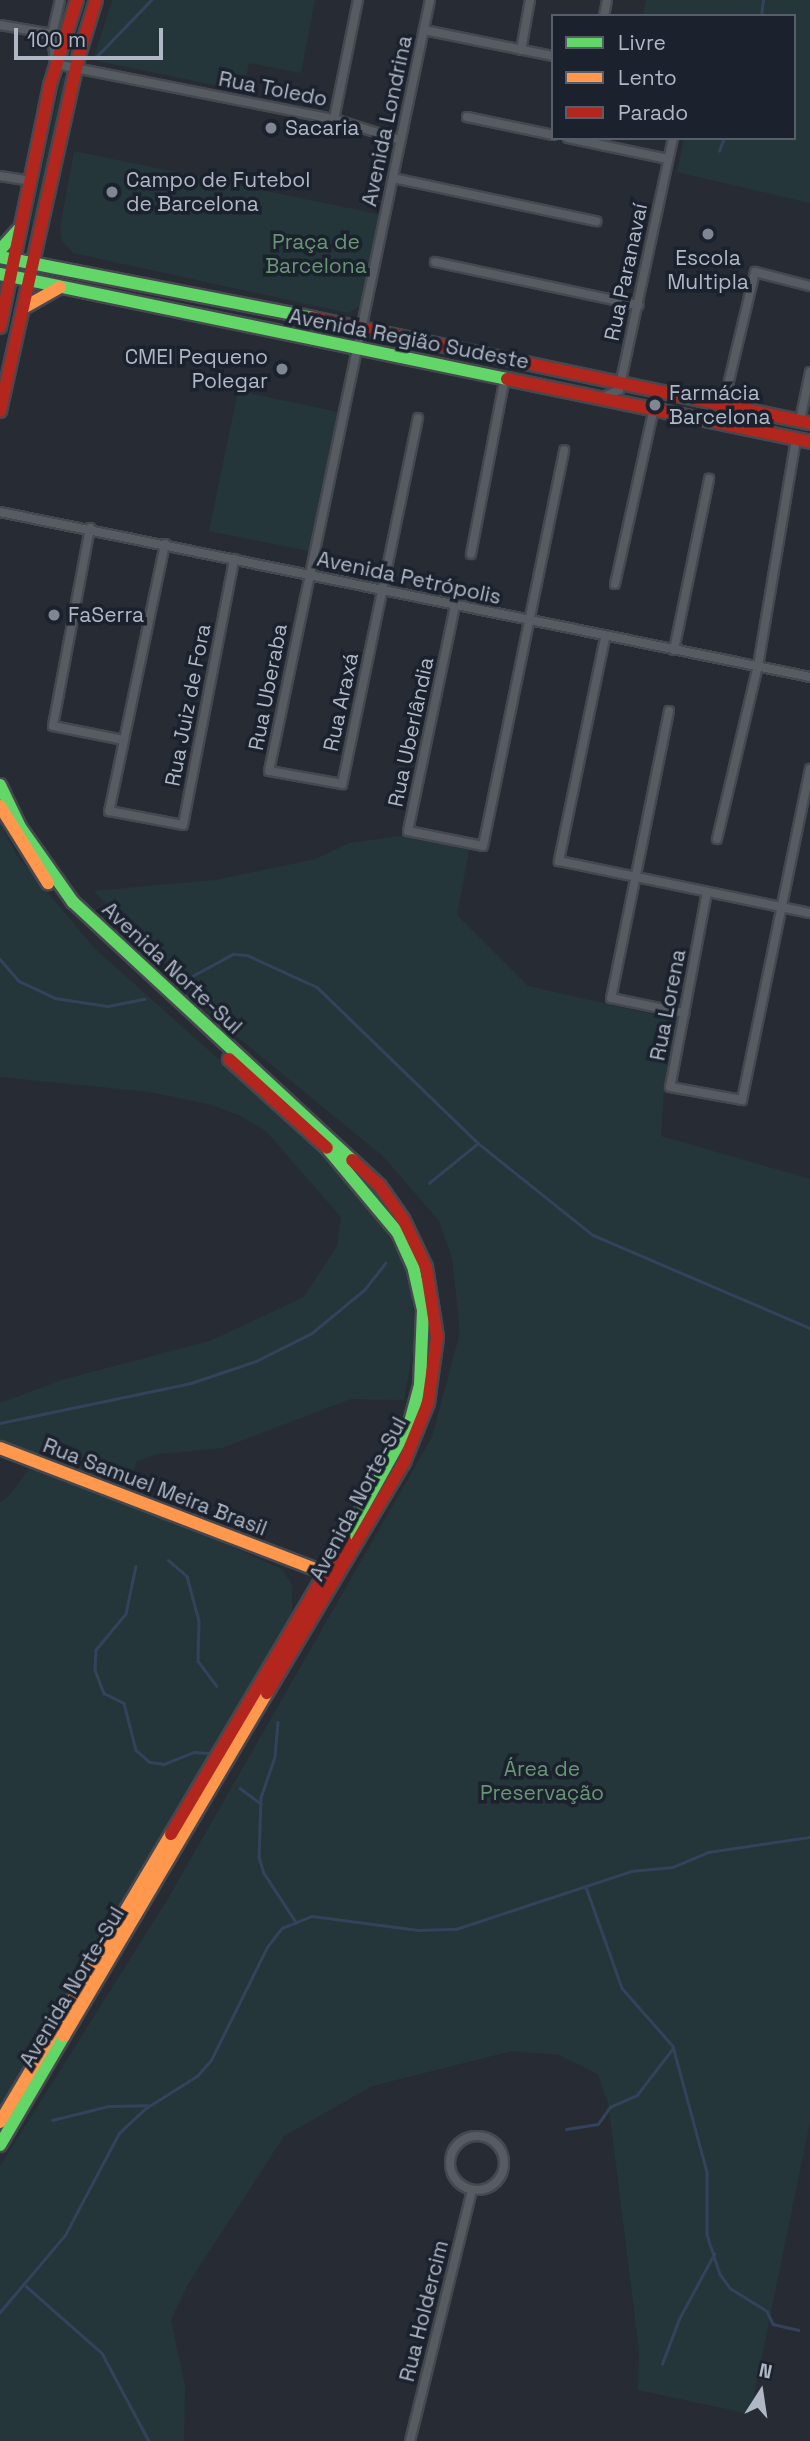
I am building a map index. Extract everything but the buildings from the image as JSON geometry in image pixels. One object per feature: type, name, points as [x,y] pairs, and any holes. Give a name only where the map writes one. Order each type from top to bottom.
[{"type":"main road","points":[[0,327],[7,258],[20,227],[55,64],[76,0]]},
{"type":"main road","points":[[0,411],[36,262],[77,67],[96,0]]},
{"type":"main road","points":[[0,250],[20,227]]},
{"type":"main road","points":[[41,234],[44,257],[57,267]]},
{"type":"main road","name":"Avenida Região Sudeste","points":[[7,258],[181,290],[361,331],[805,422]]},
{"type":"main road","name":"Avenida Região Sudeste","points":[[5,275],[599,396],[810,442]]},
{"type":"main road","points":[[144,304],[142,292],[148,284]]},
{"type":"main road","points":[[23,310],[32,299],[64,286]]},
{"type":"main road","points":[[177,312],[181,290]]},
{"type":"main road","points":[[672,412],[679,402],[690,399]]},
{"type":"main road","name":"Avenida Norte-Sul","points":[[0,785],[20,827],[73,902],[362,1165],[398,1211],[419,1249],[432,1292],[437,1328],[428,1404],[415,1441],[333,1575],[0,2145]]},
{"type":"main road","name":"Avenida Norte-Sul","points":[[0,806],[36,867],[78,918],[343,1163],[375,1199],[410,1258],[425,1336],[416,1407],[393,1459],[333,1575],[318,1587],[0,2122]]},
{"type":"main road","name":"Rua Samuel Meira Brasil","points":[[0,1448],[333,1575]]},
{"type":"main road","name":"Rua Samuel Meira Brasil","points":[[296,1562],[318,1587]]},
{"type":"street","points":[[55,64],[52,34],[60,0]]},
{"type":"street","points":[[334,118],[358,0]]},
{"type":"street","name":"Avenida Londrina","points":[[309,575],[430,0]]},
{"type":"street","points":[[520,50],[530,0]]},
{"type":"street","points":[[0,25],[52,34]]},
{"type":"street","points":[[424,30],[551,56]]},
{"type":"street","name":"Rua Toledo","points":[[55,64],[334,118],[400,140]]},
{"type":"street","points":[[467,117],[551,135]]},
{"type":"street","points":[[578,140],[668,159]]},
{"type":"street","name":"Rua Paranavaí","points":[[620,384],[673,140]]},
{"type":"street","points":[[0,176],[30,181]]},
{"type":"street","points":[[393,178],[596,221]]},
{"type":"street","points":[[435,262],[638,304]]},
{"type":"street","points":[[723,406],[755,272],[810,286]]},
{"type":"street","points":[[805,422],[810,372]]},
{"type":"street","points":[[471,554],[505,378]]},
{"type":"street","points":[[599,396],[613,396],[620,384]]},
{"type":"street","points":[[615,584],[654,408]]},
{"type":"street","points":[[382,590],[418,418]]},
{"type":"street","points":[[717,839],[758,666],[796,439]]},
{"type":"street","points":[[529,622],[564,450]]},
{"type":"street","points":[[674,650],[709,480]]},
{"type":"street","name":"Avenida Petrópolis","points":[[0,512],[90,528],[605,638],[810,677]]},
{"type":"street","points":[[90,528],[53,726],[124,740],[165,544]]},
{"type":"street","name":"Rua Juiz de Fora","points":[[124,740],[110,811],[183,825],[234,559]]},
{"type":"street","name":"Rua Uberaba","points":[[305,778],[270,771],[309,575]]},
{"type":"street","name":"Rua Araxá","points":[[305,778],[342,784],[382,590]]},
{"type":"street","name":"Rua Uberlândia","points":[[455,606],[408,831],[483,846],[529,622]]},
{"type":"street","points":[[605,638],[559,862],[810,913]]},
{"type":"street","points":[[669,711],[611,998],[684,1013]]},
{"type":"street","points":[[782,907],[810,769]]},
{"type":"street","name":"Rua Lorena","points":[[707,892],[670,1087],[742,1100],[782,907]]},
{"type":"street","points":[[478,2135],[495,2142],[505,2166],[497,2182],[472,2190],[456,2181],[449,2164],[454,2146],[478,2135]]},
{"type":"street","name":"Rua Holdercim","points":[[410,2441],[472,2190]]},
{"type":"green space","points":[[112,0],[315,0],[301,73],[249,63],[243,91],[93,60]]},
{"type":"green space","points":[[646,0],[810,0],[810,203],[677,172],[684,140],[796,140],[796,14],[643,14]]},
{"type":"green space","points":[[66,75],[38,224],[31,223],[62,78]]},
{"type":"green space","name":"Praça de Barcelona","points":[[74,151],[382,215],[364,304],[348,313],[73,253],[62,241],[60,228]]},
{"type":"green space","points":[[238,391],[338,412],[309,551],[209,531]]},
{"type":"green space","points":[[0,823],[17,856],[95,949],[287,1120],[363,1196],[400,1255],[412,1293],[415,1340],[404,1400],[351,1399],[222,1448],[157,1454],[137,1461],[123,1499],[282,1569],[292,1585],[292,1617],[0,2111],[0,1502],[9,1496],[34,1462],[0,1443],[0,1403],[65,1379],[210,1341],[304,1297],[337,1246],[341,1217],[266,1131],[241,1116],[213,1105],[150,1092],[0,1077]]},
{"type":"green space","name":"Área de Preservação","points":[[409,835],[469,850],[457,915],[528,986],[677,1020],[664,1090],[661,1136],[810,1179],[810,2122],[750,2414],[638,2390],[639,2351],[609,2107],[598,2074],[559,2055],[512,2051],[372,2086],[284,2136],[188,2284],[171,2320],[185,2386],[184,2441],[0,2441],[0,2166],[166,1902],[432,1437],[460,1332],[452,1258],[439,1221],[384,1157],[212,1016],[94,891],[215,880],[316,859],[349,843]]},
{"type":"waterway","points":[[97,56],[151,0]]},
{"type":"waterway","points":[[761,14],[763,0]]},
{"type":"waterway","points":[[719,151],[723,140]]},
{"type":"waterway","points":[[183,981],[233,954],[247,955],[317,987],[478,1143],[593,1235],[810,1328]]},
{"type":"waterway","points":[[0,959],[19,981],[55,998],[108,1006],[144,999]]},
{"type":"waterway","points":[[429,1183],[478,1143]]},
{"type":"waterway","points":[[0,1423],[191,1383],[256,1361],[312,1333],[365,1289],[385,1263]]},
{"type":"waterway","points":[[168,1560],[187,1576],[199,1621],[198,1661],[217,1686]]},
{"type":"waterway","points":[[136,1566],[126,1614],[96,1650],[95,1670],[104,1693],[124,1703],[136,1750],[150,1762],[164,1764],[194,1752],[208,1753]]},
{"type":"waterway","points":[[278,1722],[275,1757],[261,1798],[259,1857],[264,1873],[296,1922]]},
{"type":"waterway","points":[[240,1788],[261,1804]]},
{"type":"waterway","points":[[0,2312],[65,2235],[119,2133],[146,2108],[197,2076],[211,2060],[267,1947],[282,1928],[312,1916],[418,1930],[456,1929],[631,1871],[673,1867],[708,1852],[810,1837]]},
{"type":"waterway","points":[[586,1887],[622,1988],[673,2046],[707,2172],[707,2235],[720,2274],[730,2288],[767,2311],[773,2324],[798,2330]]},
{"type":"waterway","points":[[566,2129],[598,2124],[610,2107],[637,2095],[673,2048]]},
{"type":"waterway","points":[[52,2120],[109,2106],[148,2105]]},
{"type":"waterway","points":[[662,2364],[679,2319],[714,2254]]},
{"type":"waterway","points":[[26,2286],[102,2353],[149,2441]]},
{"type":"traffic: fast","points":[[0,250],[18,230]]},
{"type":"traffic: fast","points":[[0,257],[313,318]]},
{"type":"traffic: fast","points":[[0,274],[507,379]]},
{"type":"traffic: fast","points":[[0,785],[20,827],[73,902],[352,1160]]},
{"type":"traffic: fast","points":[[327,1148],[398,1233],[413,1266],[423,1310],[420,1385],[410,1423],[345,1540]]},
{"type":"traffic: fast","points":[[0,2145],[64,2036]]},
{"type":"traffic: slow","points":[[25,307],[60,287]]},
{"type":"traffic: slow","points":[[0,806],[48,883]]},
{"type":"traffic: slow","points":[[0,1448],[333,1576]]},
{"type":"traffic: slow","points":[[64,2036],[267,1693]]},
{"type":"traffic: slow","points":[[0,2122],[171,1834]]},
{"type":"traffic: jam","points":[[0,327],[50,85],[77,0]]},
{"type":"traffic: jam","points":[[0,411],[79,55],[96,0]]},
{"type":"traffic: jam","points":[[313,318],[810,423]]},
{"type":"traffic: jam","points":[[507,379],[810,442]]},
{"type":"traffic: jam","points":[[229,1059],[327,1148]]},
{"type":"traffic: jam","points":[[267,1693],[404,1462],[428,1403],[437,1337],[426,1267],[403,1219],[380,1186],[352,1160]]},
{"type":"traffic: jam","points":[[171,1834],[345,1540]]},
{"type":"place","name":"Sacaria","points":[[271,128]]},
{"type":"place","name":"Campo de Futebol de Barcelona","points":[[112,192]]},
{"type":"place","name":"Escola Multipla","points":[[708,234]]},
{"type":"place","name":"CMEI Pequeno Polegar","points":[[282,369]]},
{"type":"place","name":"Farmácia Barcelona","points":[[655,405]]},
{"type":"place","name":"FaSerra","points":[[54,615]]}]
